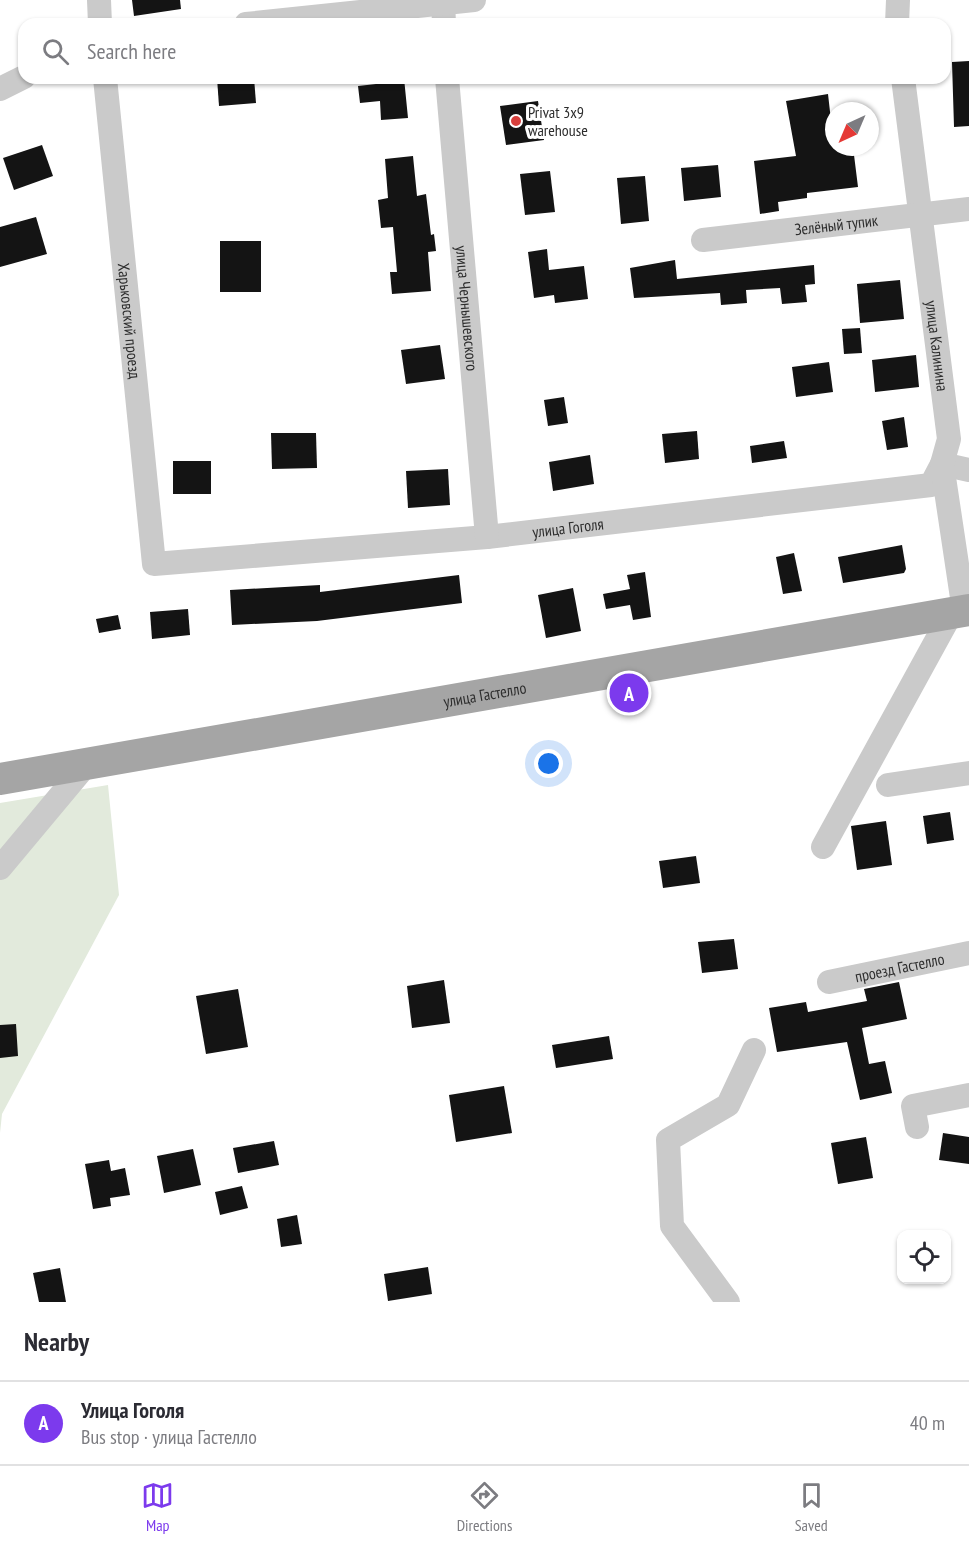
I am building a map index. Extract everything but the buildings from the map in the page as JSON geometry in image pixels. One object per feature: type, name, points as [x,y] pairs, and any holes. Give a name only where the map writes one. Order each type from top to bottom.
[{"type":"main road","name":"улица Гастелло","points":[[0,779],[962,611]]},
{"type":"street","points":[[99,0],[100,18]]},
{"type":"street","points":[[325,18],[443,9],[474,0]]},
{"type":"street","points":[[897,18],[898,0]]},
{"type":"street","points":[[0,89],[18,80]]},
{"type":"street","name":"Харьковский проезд","points":[[106,84],[154,564]]},
{"type":"street","name":"улица Чернышевского","points":[[448,84],[487,537]]},
{"type":"street","name":"улица Калинина","points":[[904,84],[949,439],[942,464],[962,611]]},
{"type":"street","name":"Зелёный тупик","points":[[704,240],[969,209]]},
{"type":"street","points":[[942,464],[969,470]]},
{"type":"street","name":"улица Гоголя","points":[[154,564],[487,537],[931,485],[942,464]]},
{"type":"street","points":[[823,847],[962,611]]},
{"type":"street","points":[[0,868],[86,765]]},
{"type":"street","points":[[888,785],[969,773]]},
{"type":"street","name":"проезд Гастелло","points":[[829,982],[969,953]]},
{"type":"street","points":[[728,1302],[672,1226],[668,1140],[728,1105],[754,1050]]},
{"type":"street","points":[[917,1127],[913,1106],[969,1095]]},
{"type":"shaded area","points":[[108,785],[119,895],[2,1114],[0,1133],[0,803]]},
{"type":"place","name":"Privat 3x9 warehouse","points":[[516,121]]},
{"type":"place","name":"Улица Гоголя","points":[[629,693]]}]
